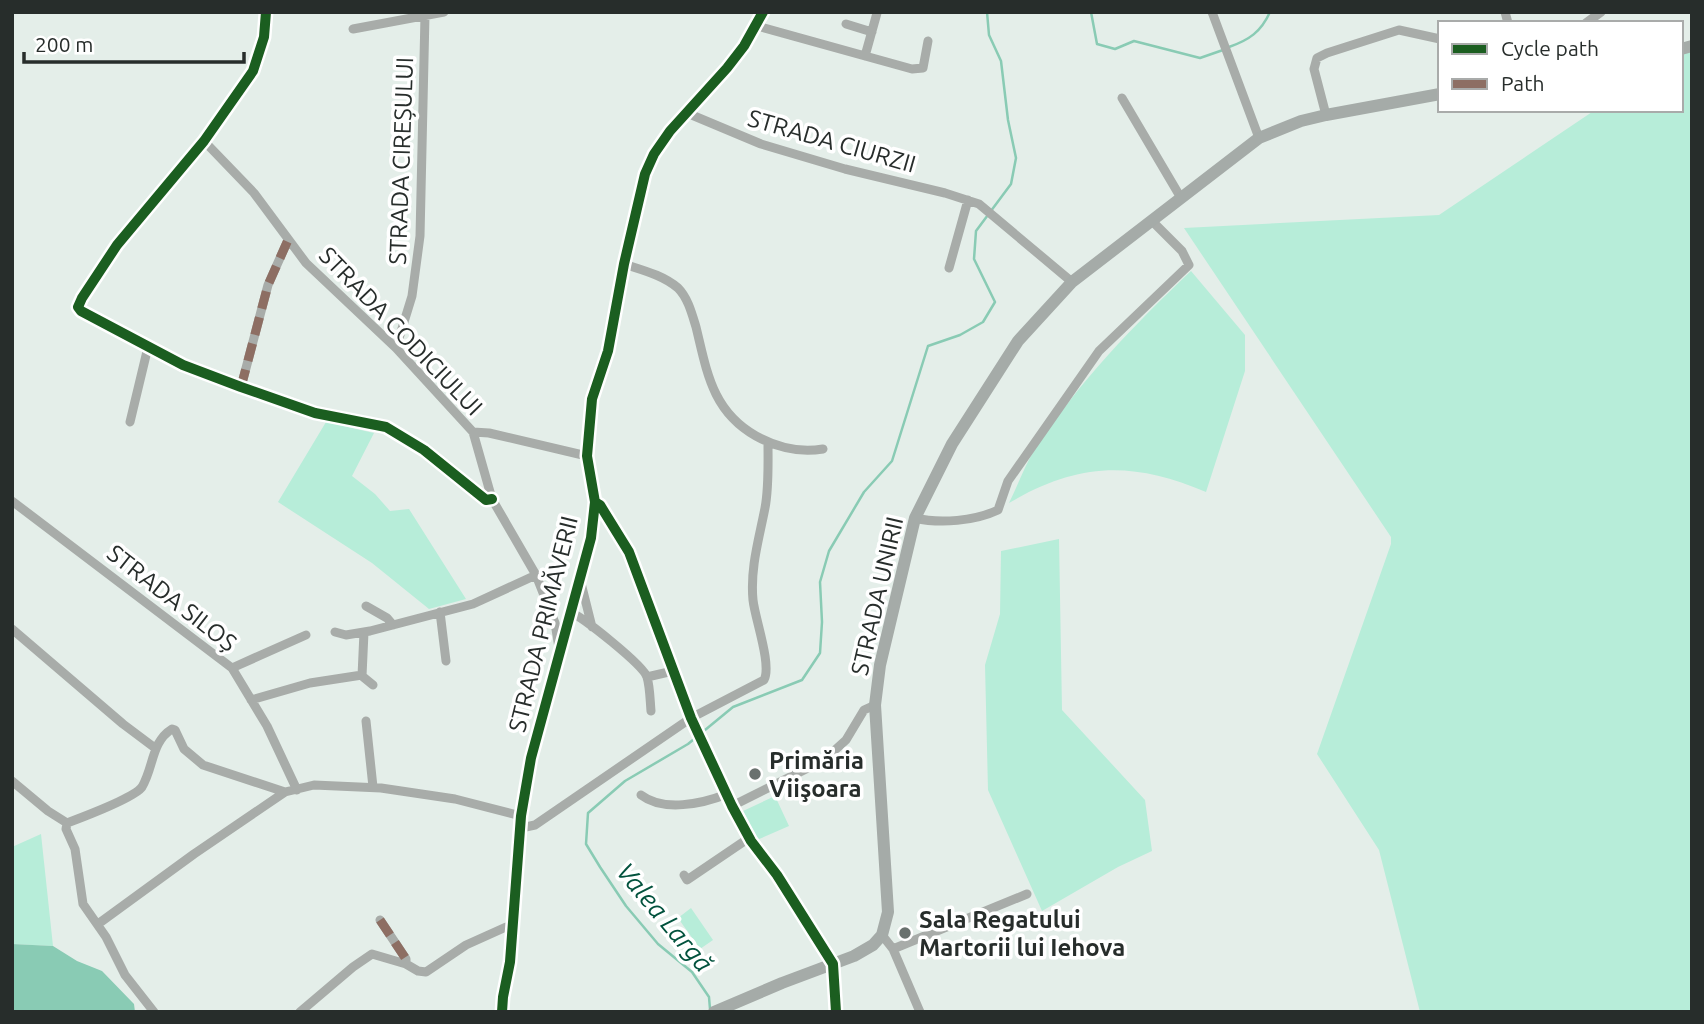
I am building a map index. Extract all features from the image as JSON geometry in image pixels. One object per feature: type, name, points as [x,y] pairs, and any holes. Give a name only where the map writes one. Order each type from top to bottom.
[{"type":"main road","name":"STRADA UNIRII","points":[[881,935],[888,912],[875,705],[880,666],[915,518],[952,444],[1010,353],[1043,312],[1072,282],[1259,138],[1301,121],[1438,94]]},
{"type":"main road","points":[[714,1012],[833,964],[873,945],[881,935]]},
{"type":"street","points":[[266,12],[261,47],[253,71],[204,141],[117,246],[78,303],[81,312],[183,365],[241,387],[315,413],[386,427],[424,450],[486,500],[492,499]]},
{"type":"street","points":[[353,29],[444,12]]},
{"type":"street","name":"STRADA PRIMĂVERII","points":[[503,997],[510,962],[521,816],[531,758],[590,538],[594,502],[587,456],[592,399],[608,351],[624,264],[645,174],[654,154],[670,131],[727,68],[757,26],[763,12]]},
{"type":"street","points":[[1212,12],[1259,138]]},
{"type":"street","points":[[865,56],[877,13]]},
{"type":"street","name":"STRADA CIREȘULUI","points":[[396,348],[415,282],[421,223],[425,15]]},
{"type":"street","points":[[846,24],[872,32]]},
{"type":"street","points":[[757,26],[921,69],[925,64],[928,41]]},
{"type":"street","points":[[1326,115],[1314,69],[1317,58],[1399,30],[1438,39]]},
{"type":"street","points":[[1122,98],[1181,198]]},
{"type":"street","name":"STRADA CIURZII","points":[[687,114],[761,145],[982,206],[1072,282]]},
{"type":"street","name":"STRADA CODICIULUI","points":[[204,141],[254,193],[306,263],[396,348],[473,432],[492,499],[547,598],[561,649]]},
{"type":"street","points":[[949,268],[968,200]]},
{"type":"street","points":[[915,518],[926,521],[953,520],[998,510],[1007,481],[1099,351],[1189,265],[1182,251],[1152,221]]},
{"type":"street","points":[[241,387],[268,285],[288,240]]},
{"type":"street","points":[[624,264],[645,270],[678,289],[692,312],[711,388],[729,415],[745,430],[768,443],[800,450],[823,449]]},
{"type":"street","points":[[130,422],[148,347]]},
{"type":"street","points":[[473,432],[489,433],[587,456]]},
{"type":"street","points":[[521,828],[535,825],[693,722],[764,680],[768,674],[755,615],[752,580],[766,506],[768,443]]},
{"type":"street","name":"STRADA SILOȘ","points":[[12,501],[232,668],[267,726],[297,790]]},
{"type":"street","points":[[594,502],[600,505],[629,552],[693,722],[732,806],[749,838],[778,875],[833,964],[835,1012]]},
{"type":"street","points":[[335,632],[346,635],[364,632],[472,604],[536,575]]},
{"type":"street","points":[[580,578],[592,626]]},
{"type":"street","points":[[366,606],[387,618],[393,625]]},
{"type":"street","points":[[440,612],[446,661]]},
{"type":"street","points":[[570,612],[592,626],[647,677],[651,711]]},
{"type":"street","points":[[12,629],[155,748]]},
{"type":"street","points":[[364,632],[362,675],[373,685]]},
{"type":"street","points":[[232,668],[306,635]]},
{"type":"street","points":[[647,677],[673,671]]},
{"type":"street","points":[[251,700],[310,683],[362,675]]},
{"type":"street","points":[[732,806],[824,760],[846,740],[864,710],[875,705]]},
{"type":"street","points":[[366,721],[373,787]]},
{"type":"street","points":[[67,823],[141,789],[155,748],[161,737],[172,729],[184,749],[203,765],[285,792]]},
{"type":"street","points":[[12,781],[67,823]]},
{"type":"street","points":[[98,924],[285,792],[314,785],[373,787],[455,800],[521,816]]},
{"type":"street","points":[[640,795],[651,803],[661,804],[702,801],[727,794]]},
{"type":"street","points":[[67,823],[66,829],[75,849],[80,897],[113,949],[125,975],[154,1012]]},
{"type":"street","points":[[684,875],[687,880],[749,838]]},
{"type":"street","points":[[893,949],[1027,894]]},
{"type":"street","points":[[380,920],[406,959],[406,964]]},
{"type":"street","points":[[300,1012],[353,967],[373,954],[426,972],[466,945],[506,927],[512,927]]},
{"type":"street","points":[[881,935],[893,949],[920,1012]]},
{"type":"street","points":[[495,1012],[503,997]]},
{"type":"street","points":[[502,1012],[503,997]]},
{"type":"shaded area","points":[[1692,45],[1692,1012],[1420,1012],[1379,850],[1317,754],[1391,544],[1391,537],[1184,228],[1439,215],[1592,112],[1683,112],[1683,51]]},
{"type":"shaded area","points":[[1191,271],[1245,335],[1245,371],[1206,492],[1154,475],[1106,471],[1083,473],[1059,480],[1009,503],[1035,449],[1088,378]]},
{"type":"shaded area","points":[[326,422],[374,433],[352,476],[375,494],[390,511],[409,509],[466,599],[429,609],[372,563],[278,502]]},
{"type":"shaded area","points":[[1059,539],[1062,710],[1145,800],[1152,851],[1118,867],[1042,911],[988,790],[985,665],[1000,614],[1001,551]]},
{"type":"shaded area","points":[[775,796],[789,826],[757,840],[743,811]]},
{"type":"shaded area","points":[[41,834],[53,946],[12,944],[12,847]]},
{"type":"shaded area","points":[[691,908],[713,940],[700,949],[678,918]]},
{"type":"shaded area","points":[[12,944],[53,946],[77,961],[102,971],[134,1004],[135,1012],[12,1010]]},
{"type":"waterway","name":"Valea Largă","points":[[710,1009],[709,997],[692,972],[658,944],[626,906],[600,867],[586,844],[588,813],[625,781],[688,744],[733,707],[802,680],[820,653],[820,582],[829,551],[864,492],[892,461],[928,346],[960,335],[983,322],[995,302],[974,259],[976,231],[1011,184],[1016,158],[1001,61],[989,35],[987,12]]},
{"type":"waterway","name":"Valea Largă","points":[[1091,12],[1097,44],[1115,49],[1134,41],[1200,58],[1223,50]]},
{"type":"waterway","name":"Valea Largă","points":[[1229,47],[1254,34],[1270,12]]},
{"type":"marked path","points":[[241,387],[268,285],[288,240]]},
{"type":"marked path","points":[[380,920],[406,959],[406,964]]},
{"type":"cycle path","points":[[266,12],[264,37],[253,71],[204,141],[117,245],[78,307],[183,365],[315,413],[386,427],[424,450],[486,500],[492,499]]},
{"type":"cycle path","points":[[502,1012],[510,962],[521,816],[531,758],[591,538],[595,502],[587,456],[592,399],[608,351],[624,264],[645,174],[654,154],[670,131],[727,68],[744,46],[763,12]]},
{"type":"cycle path","points":[[595,502],[600,505],[629,552],[691,718],[732,806],[751,841],[777,875],[833,964],[836,1012]]},
{"type":"place","name":"Primăria Viişoara","points":[[755,774]]},
{"type":"place","name":"Sala Regatului Martorii lui Iehova","points":[[905,933]]}]
